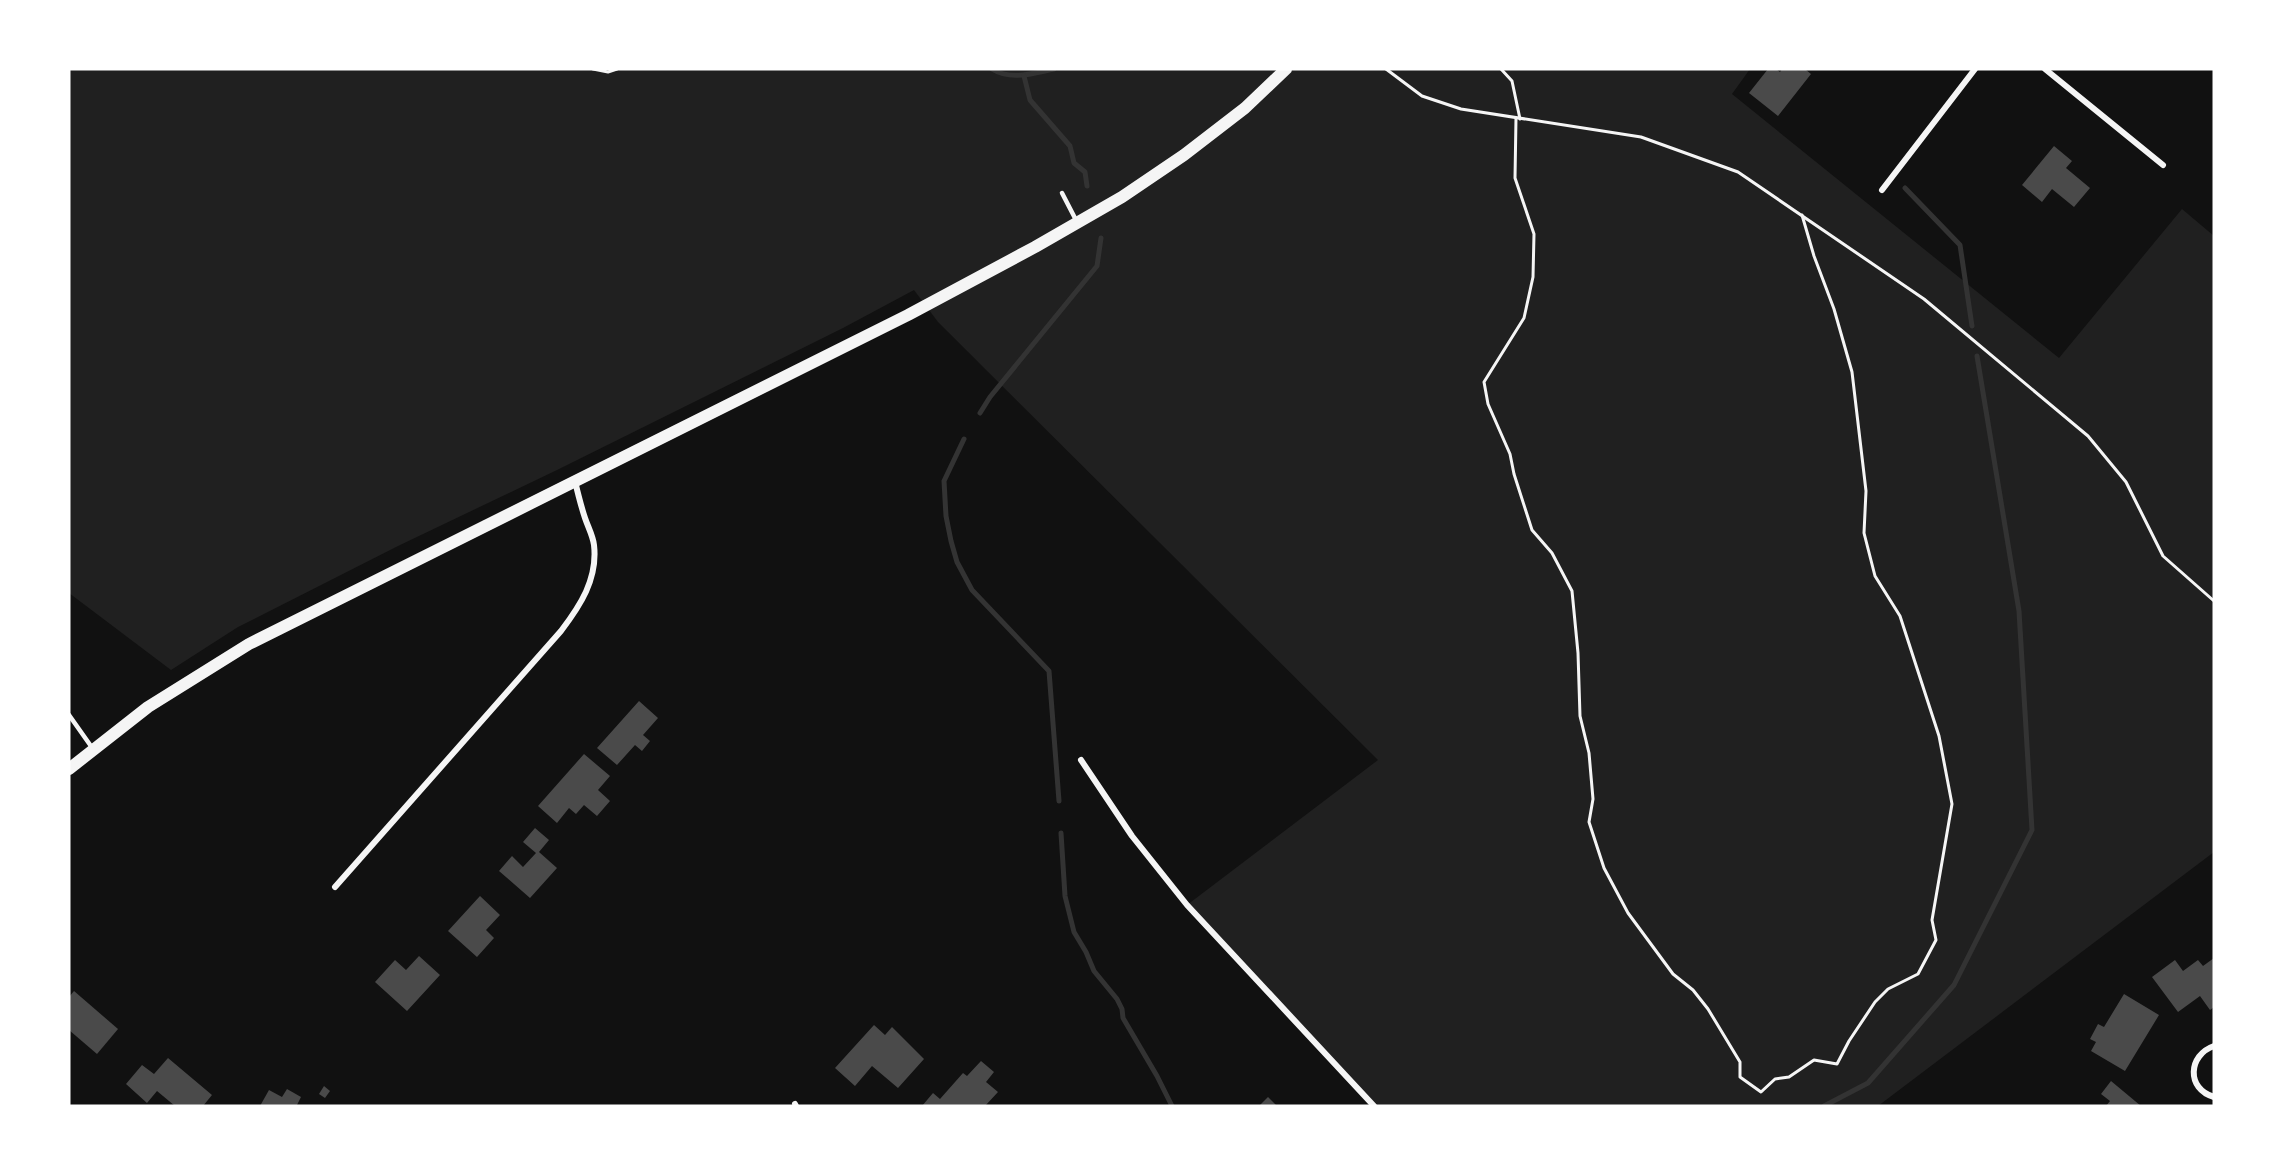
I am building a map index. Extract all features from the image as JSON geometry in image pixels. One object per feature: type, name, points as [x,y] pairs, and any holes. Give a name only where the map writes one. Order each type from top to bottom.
[{"type":"main road","points":[[69,769],[148,706],[239,649],[908,315],[1130,192],[1184,155],[1245,108],[1286,69]]},
{"type":"street","points":[[1882,190],[1975,69]]},
{"type":"street","points":[[2045,69],[2163,165]]},
{"type":"street","points":[[335,887],[561,631],[576,610],[590,585],[594,565],[594,543],[584,517],[575,482]]},
{"type":"street","points":[[1081,760],[1132,836],[1186,905],[1374,1106]]},
{"type":"street","points":[[2214,1046],[2199,1055],[2193,1070],[2197,1087],[2214,1097]]},
{"type":"lane","points":[[1062,193],[1077,222]]},
{"type":"lane","points":[[69,715],[93,749]]},
{"type":"path","points":[[593,69],[608,72],[617,69]]},
{"type":"path","points":[[1386,69],[1422,96],[1461,109],[1641,137],[1738,171],[1924,299],[2088,436],[2126,482],[2163,556],[2214,601]]},
{"type":"path","points":[[1502,69],[1512,81],[1518,118],[1515,178],[1534,234],[1533,277],[1524,318],[1484,382],[1488,404],[1510,454],[1532,530],[1552,554],[1572,591],[1578,653],[1580,716],[1590,753],[1593,799],[1588,822],[1604,868],[1628,913],[1673,974],[1693,990],[1708,1010],[1740,1062],[1740,1077],[1761,1092],[1775,1079],[1789,1077],[1814,1060],[1837,1064],[1875,1002],[1888,989],[1918,974],[1936,940],[1932,920],[1952,804],[1939,736],[1900,616],[1875,576],[1864,533],[1866,491],[1852,372],[1834,309],[1814,256],[1802,215]]},
{"type":"shaded area","points":[[69,69],[1750,69],[1732,94],[2059,358],[2182,209],[2214,236],[2214,852],[1878,1106],[1374,1106],[1187,905],[1378,760],[938,322],[914,290],[843,328],[238,627],[171,670],[69,593]]},
{"type":"building","points":[[1768,69],[1776,69],[1780,72],[1782,69],[1805,69],[1811,74],[1778,116],[1749,93]]},
{"type":"building","points":[[2054,146],[2072,161],[2066,168],[2090,188],[2074,207],[2052,189],[2042,202],[2022,185]]},
{"type":"building","points":[[639,701],[658,718],[643,735],[650,741],[642,751],[635,745],[617,765],[597,748]]},
{"type":"building","points":[[584,754],[610,776],[598,790],[610,801],[597,816],[584,805],[576,814],[569,808],[557,823],[538,806]]},
{"type":"building","points":[[535,828],[549,840],[539,852],[557,868],[530,898],[499,871],[512,856],[523,867],[536,853],[523,842]]},
{"type":"building","points":[[480,896],[500,915],[486,930],[494,938],[477,957],[448,931]]},
{"type":"building","points":[[419,956],[440,975],[407,1011],[375,982],[395,960],[406,970]]},
{"type":"building","points":[[2214,958],[2214,1007],[2210,1010],[2200,996],[2178,1012],[2152,977],[2175,960],[2183,971],[2198,960],[2203,966]]},
{"type":"building","points":[[74,991],[118,1029],[97,1054],[69,1030],[69,997]]},
{"type":"building","points":[[2124,994],[2159,1015],[2125,1071],[2091,1051],[2096,1042],[2090,1039],[2098,1024],[2104,1027]]},
{"type":"building","points":[[874,1025],[885,1035],[892,1027],[924,1059],[898,1088],[872,1066],[855,1086],[835,1068]]},
{"type":"building","points":[[168,1058],[212,1095],[203,1106],[175,1106],[157,1091],[147,1103],[126,1084],[142,1065],[154,1074]]},
{"type":"building","points":[[981,1061],[994,1072],[986,1082],[998,1092],[985,1106],[922,1106],[933,1093],[940,1099],[963,1073],[967,1076]]},
{"type":"building","points":[[2111,1081],[2141,1106],[2106,1106],[2110,1101],[2101,1094]]},
{"type":"building","points":[[324,1086],[330,1091],[325,1098],[319,1094]]},
{"type":"building","points":[[287,1089],[301,1097],[297,1105],[300,1106],[260,1106],[269,1090],[282,1097]]},
{"type":"building","points":[[1268,1097],[1277,1106],[1259,1106]]},
{"type":"waterway","points":[[992,69],[1007,75],[1031,74],[1054,69]]},
{"type":"waterway","points":[[1024,76],[1030,100],[1070,146],[1074,163],[1085,172],[1087,186]]},
{"type":"waterway","points":[[1905,188],[1960,245],[1972,326]]},
{"type":"waterway","points":[[980,413],[990,397],[1097,266],[1101,238]]},
{"type":"waterway","points":[[1824,1106],[1868,1083],[1954,985],[2032,830],[2019,611],[1977,356]]},
{"type":"waterway","points":[[964,439],[944,481],[946,516],[951,541],[957,562],[972,590],[1049,671],[1059,801]]},
{"type":"waterway","points":[[1061,833],[1065,896],[1074,932],[1094,971],[1117,999],[1123,1018],[1172,1106]]}]
